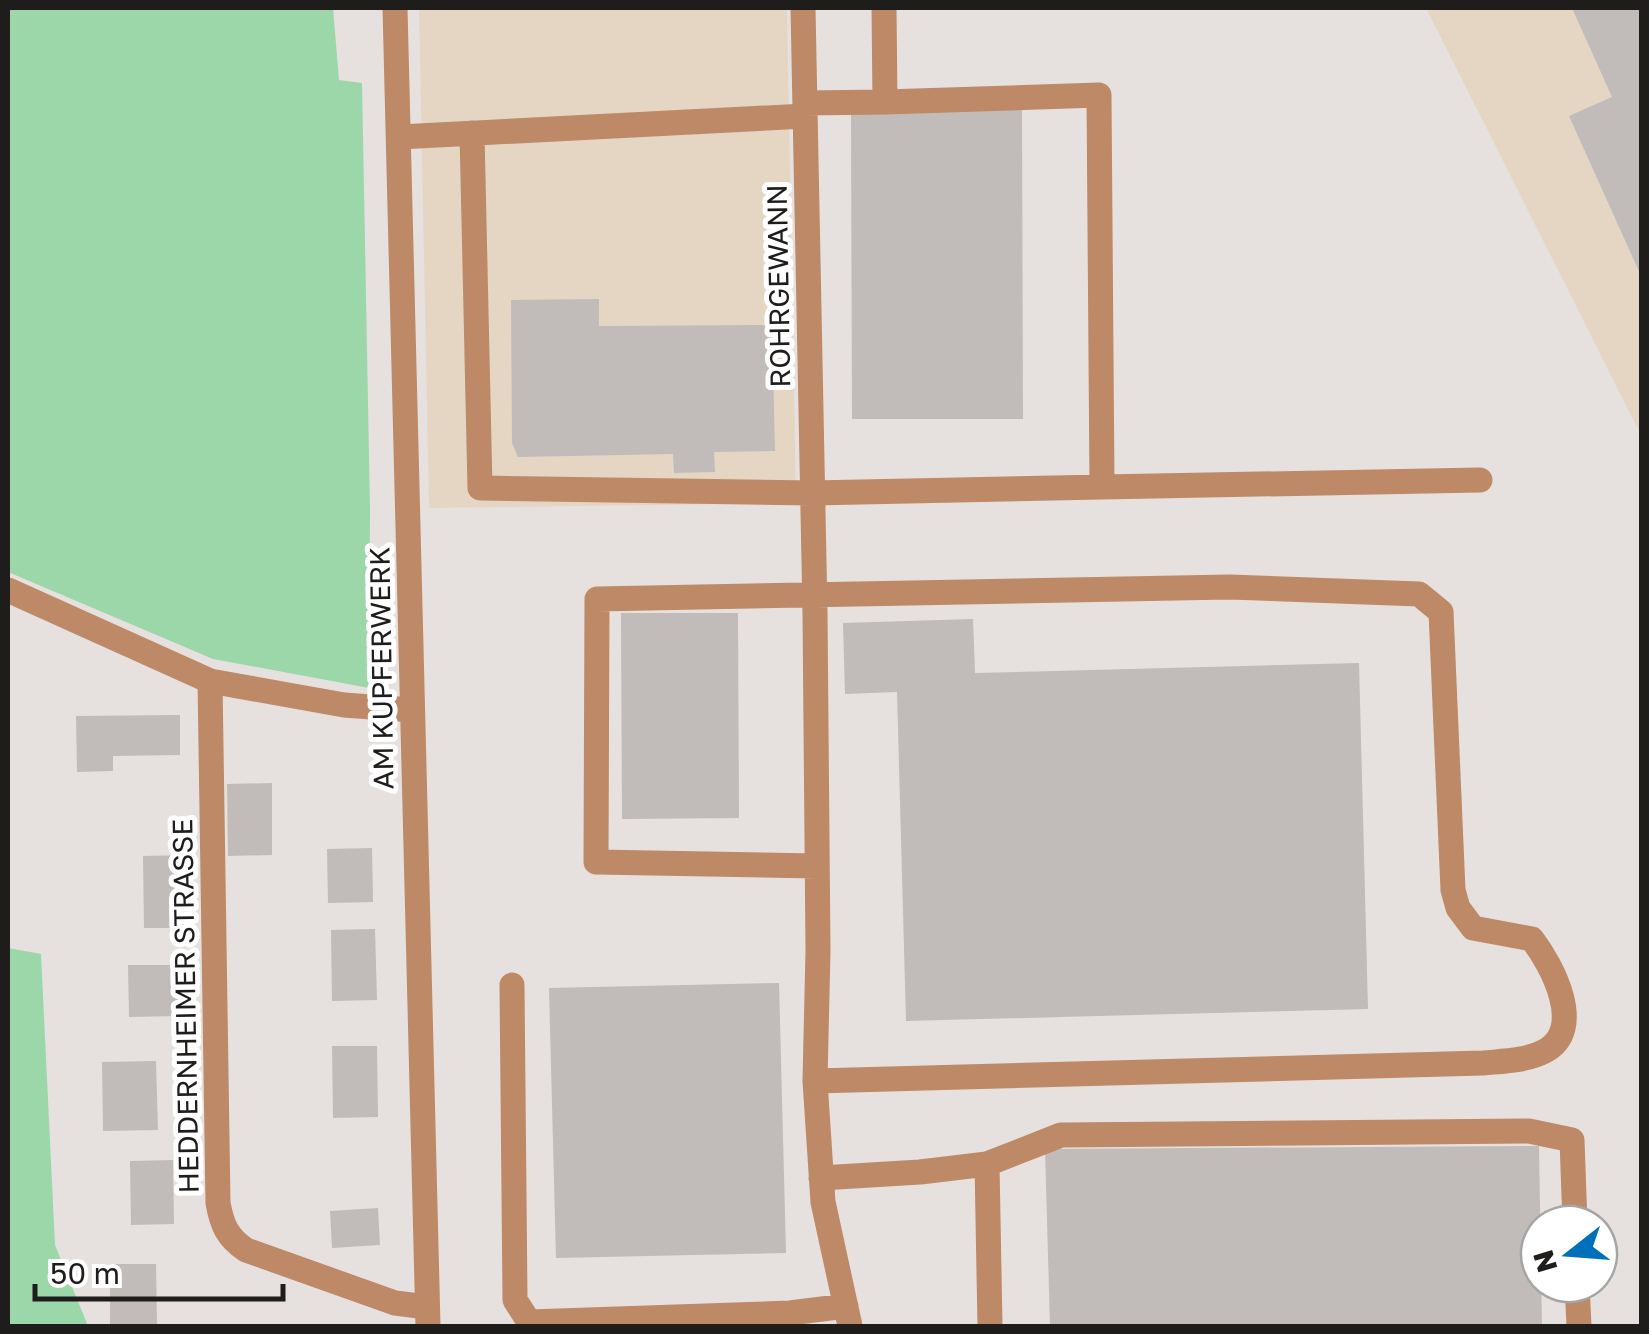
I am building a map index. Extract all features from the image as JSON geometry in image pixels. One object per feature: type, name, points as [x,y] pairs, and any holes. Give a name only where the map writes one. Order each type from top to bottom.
[{"type":"street","name":"AM KUPFERWERK","points":[[395,8],[428,1317]]},
{"type":"street","name":"ROHRGEWANN","points":[[802,8],[814,593]]},
{"type":"street","points":[[884,8],[885,102]]},
{"type":"street","points":[[399,138],[885,102],[1098,95],[1102,487]]},
{"type":"street","points":[[472,134],[480,488],[812,493],[1480,480]]},
{"type":"street","points":[[815,1081],[1483,1063],[1528,1058],[1550,1049],[1564,1030],[1562,996],[1546,956],[1532,939],[1473,928],[1458,908],[1452,890],[1441,612],[1418,594],[1230,587],[597,599],[596,862],[817,866]]},
{"type":"street","points":[[8,590],[210,681],[344,705],[411,710]]},
{"type":"street","points":[[512,986],[515,1300],[529,1322],[790,1313],[848,1316],[825,1214],[815,1081],[814,593]]},
{"type":"street","name":"HEDDERNHEIMER STRASSE","points":[[210,681],[218,1203],[222,1226],[246,1250],[428,1317]]},
{"type":"street","points":[[820,1178],[987,1164],[1061,1136],[1528,1131],[1572,1140],[1574,1204]]},
{"type":"street","points":[[987,1164],[990,1326]]},
{"type":"shaded area","points":[[419,8],[787,8],[796,503],[429,508]]},
{"type":"shaded area","points":[[1426,8],[1641,8],[1641,435]]},
{"type":"green space","points":[[8,8],[333,8],[339,80],[362,83],[370,509],[369,688],[213,659],[8,572]]},
{"type":"green space","points":[[8,948],[41,954],[55,1245],[88,1326],[8,1326]]},
{"type":"building","points":[[1572,8],[1642,8],[1642,278],[1569,116],[1612,97]]},
{"type":"building","points":[[851,109],[1022,109],[1023,419],[852,419]]},
{"type":"building","points":[[599,299],[599,326],[772,325],[775,451],[714,452],[715,472],[674,473],[673,454],[518,457],[512,443],[511,300]]},
{"type":"building","points":[[621,613],[738,613],[739,818],[622,819]]},
{"type":"building","points":[[973,619],[975,673],[1359,663],[1368,1009],[906,1021],[897,692],[845,694],[843,623]]},
{"type":"building","points":[[180,715],[180,755],[113,756],[113,771],[77,772],[76,716]]},
{"type":"building","points":[[272,783],[272,855],[228,856],[227,784]]},
{"type":"building","points":[[372,848],[373,902],[328,903],[327,849]]},
{"type":"building","points":[[189,855],[189,928],[144,928],[143,856]]},
{"type":"building","points":[[375,929],[377,1000],[332,1001],[331,930]]},
{"type":"building","points":[[128,965],[177,965],[178,1016],[129,1017]]},
{"type":"building","points":[[779,983],[786,1253],[556,1258],[549,988]]},
{"type":"building","points":[[332,1046],[377,1046],[378,1117],[333,1118]]},
{"type":"building","points":[[156,1061],[158,1130],[103,1131],[102,1062]]},
{"type":"building","points":[[1539,1146],[1540,1204],[1519,1204],[1519,1304],[1542,1304],[1542,1326],[1050,1326],[1045,1149]]},
{"type":"building","points":[[173,1160],[174,1224],[131,1225],[130,1161]]},
{"type":"building","points":[[378,1208],[380,1245],[332,1248],[330,1211]]},
{"type":"building","points":[[110,1264],[156,1264],[157,1326],[110,1326]]}]
